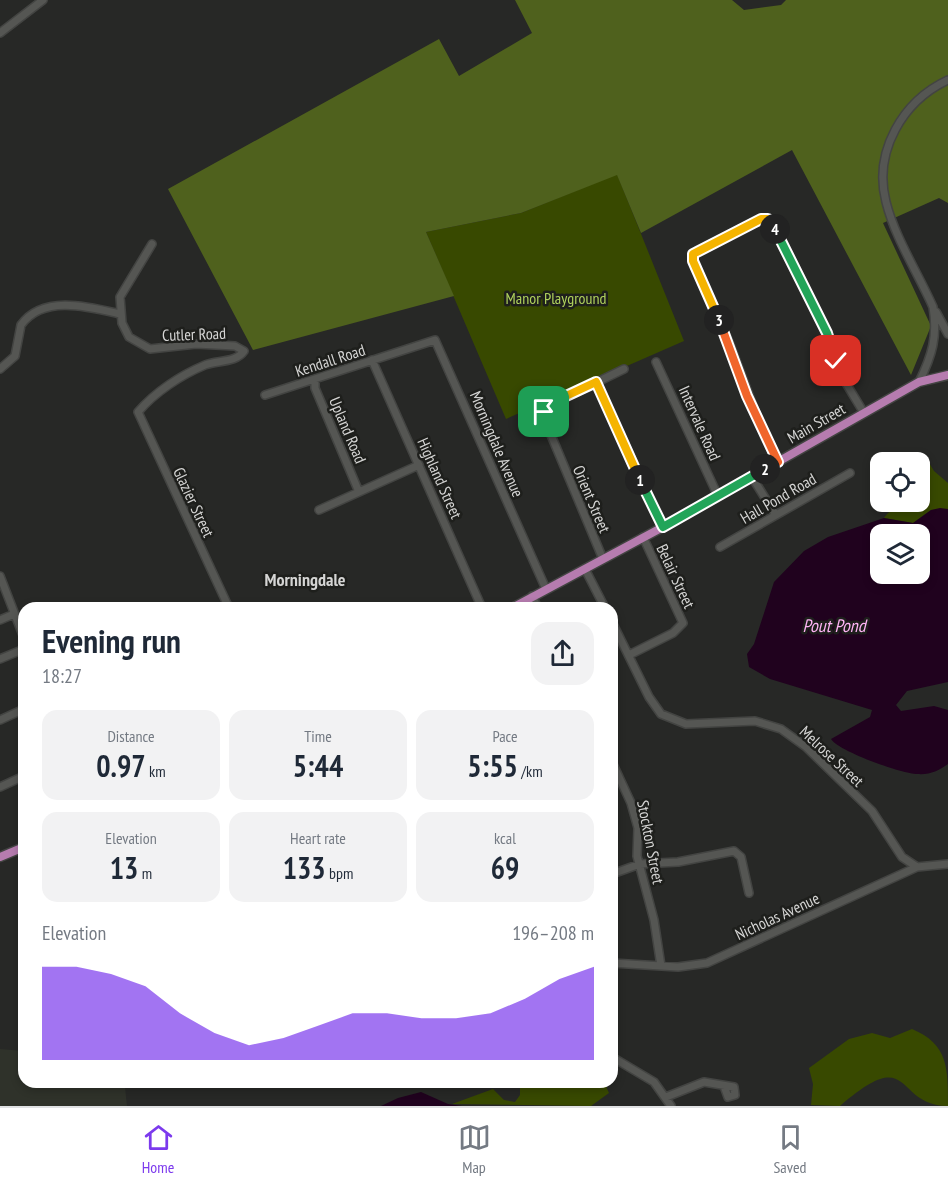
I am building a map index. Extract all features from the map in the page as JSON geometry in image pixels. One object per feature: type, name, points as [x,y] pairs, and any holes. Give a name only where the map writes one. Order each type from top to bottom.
[{"type":"main road","name":"Main Street","points":[[522,602],[663,527],[919,382],[948,375]]},
{"type":"main road","points":[[0,857],[18,849]]},
{"type":"street","points":[[0,33],[44,0]]},
{"type":"street","points":[[948,80],[919,98],[900,120],[887,150],[883,171],[885,196],[892,219],[948,334]]},
{"type":"street","points":[[778,462],[747,396],[729,342],[693,261],[693,254],[754,222],[768,219],[827,333],[841,375],[864,413]]},
{"type":"street","points":[[0,369],[15,356],[21,325],[41,310],[72,305],[120,314],[120,297],[123,288],[152,244]]},
{"type":"street","points":[[919,382],[935,343],[937,325],[933,307]]},
{"type":"street","name":"Cutler Road","points":[[120,314],[129,337],[144,347],[196,344],[235,346],[244,351],[235,358],[204,365],[160,391],[141,409]]},
{"type":"street","name":"Morningdale Avenue","points":[[404,349],[432,340],[437,342],[546,589]]},
{"type":"street","name":"Kendall Road","points":[[265,395],[404,349]]},
{"type":"street","name":"Highland Street","points":[[372,360],[479,602]]},
{"type":"street","name":"Intervale Road","points":[[656,362],[718,496]]},
{"type":"street","points":[[624,369],[596,382],[663,527]]},
{"type":"street","name":"Upland Road","points":[[315,379],[315,388],[359,492]]},
{"type":"street","name":"Orient Street","points":[[596,382],[554,403],[543,416],[603,559]]},
{"type":"street","name":"Glazier Street","points":[[141,409],[138,412],[141,421],[227,602]]},
{"type":"street","points":[[319,510],[419,465]]},
{"type":"street","name":"Hall Pond Road","points":[[720,547],[850,473]]},
{"type":"street","points":[[752,477],[775,514]]},
{"type":"street","name":"Belair Street","points":[[629,655],[682,626],[681,616],[643,537]]},
{"type":"street","points":[[585,569],[602,602]]},
{"type":"street","points":[[0,576],[18,624]]},
{"type":"street","points":[[532,596],[535,602]]},
{"type":"street","points":[[0,620],[14,614]]},
{"type":"street","name":"Melrose Street","points":[[618,634],[653,704],[668,717],[694,724],[755,721],[781,729],[798,740],[872,811],[902,857],[916,867]]},
{"type":"street","points":[[0,659],[18,652]]},
{"type":"street","points":[[0,720],[18,712]]},
{"type":"street","name":"Stockton Street","points":[[618,775],[631,803],[638,828],[637,851],[654,920],[661,966]]},
{"type":"street","points":[[0,787],[18,780]]},
{"type":"street","points":[[618,872],[640,864],[678,862],[734,851],[741,857],[749,893]]},
{"type":"street","name":"Nicholas Avenue","points":[[618,963],[691,966],[715,960],[916,867],[948,864]]},
{"type":"street","points":[[618,1060],[646,1076],[666,1097],[671,1106]]},
{"type":"street","points":[[666,1097],[696,1084],[724,1086]]},
{"type":"shaded area","points":[[0,1049],[18,1050],[18,1088],[125,1088],[127,1106],[0,1106]]},
{"type":"green space","points":[[515,0],[732,0],[744,10],[781,5],[786,0],[948,0],[948,203],[939,198],[883,223],[931,326],[911,375],[792,150],[641,233],[617,175],[521,213],[426,232],[454,296],[253,350],[168,189],[439,39],[459,76],[532,33]]},
{"type":"green space","name":"Manor Playground","points":[[617,174],[684,341],[506,419],[426,232],[521,213]]},
{"type":"green space","points":[[930,464],[948,483],[948,509],[931,510]]},
{"type":"green space","points":[[889,512],[928,512],[913,523],[884,518]]},
{"type":"green space","points":[[912,1029],[933,1042],[944,1058],[948,1106],[931,1103],[918,1097],[901,1082],[892,1078],[880,1079],[840,1106],[811,1105],[813,1084],[809,1068],[849,1039],[872,1033],[890,1038]]},
{"type":"green space","points":[[520,1088],[607,1088],[609,1093],[591,1106],[452,1104],[493,1089],[504,1100],[515,1102],[520,1095]]},
{"type":"water","name":"Pout Pond","points":[[948,509],[948,682],[907,691],[896,705],[901,711],[934,706],[948,710],[948,764],[934,772],[917,774],[871,761],[845,750],[831,739],[870,717],[872,710],[770,679],[749,667],[747,654],[754,644],[774,582],[804,551],[828,537],[884,518],[913,523],[930,511]]},
{"type":"water","points":[[421,1092],[448,1104],[462,1106],[381,1106],[398,1098]]},
{"type":"district","name":"Morningdale","points":[[305,580]]},
{"type":"route","points":[[544,412],[564,397],[596,382],[663,527],[778,462],[747,396],[729,342],[692,258],[698,250],[765,218],[771,222],[827,333],[836,361]]}]
